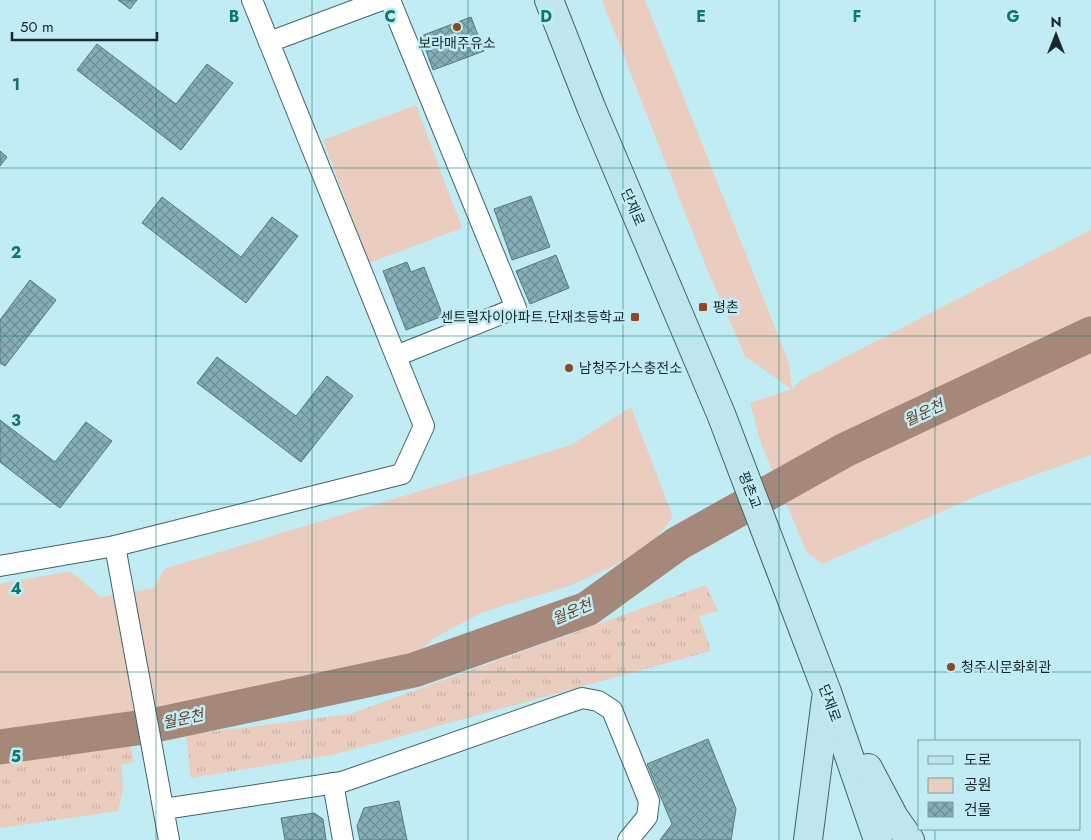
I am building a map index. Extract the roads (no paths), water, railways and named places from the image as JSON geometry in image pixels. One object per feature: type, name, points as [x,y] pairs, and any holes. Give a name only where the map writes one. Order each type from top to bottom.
[{"type":"street","points":[[0,566],[115,546],[402,474],[424,426],[252,0]]},
{"type":"street","points":[[269,42],[382,0]]},
{"type":"street","points":[[390,0],[516,308],[396,356]]},
{"type":"street","name":"단재로","points":[[549,0],[591,107],[721,414]]},
{"type":"street","name":"평촌교","points":[[721,414],[780,567]]},
{"type":"street","points":[[115,546],[169,840]]},
{"type":"street","name":"단재로","points":[[780,567],[827,692],[878,840]]},
{"type":"street","points":[[808,840],[827,692]]},
{"type":"street","points":[[827,692],[890,810],[910,840]]},
{"type":"street","points":[[164,809],[333,783],[582,698],[598,702],[612,710],[649,801],[647,817],[628,840]]},
{"type":"street","points":[[333,783],[343,840]]},
{"type":"waterway","name":"월운천","points":[[0,747],[151,726],[414,670],[587,609],[677,544],[845,450],[1091,334]]},
{"type":"place","name":"보라매주유소","points":[[457,27]]},
{"type":"place","name":"평촌","points":[[703,307]]},
{"type":"place","name":"센트럴자이아파트.단재초등학교","points":[[635,317]]},
{"type":"place","name":"남청주가스충전소","points":[[569,368]]},
{"type":"place","name":"청주시문화회관","points":[[951,667]]}]
